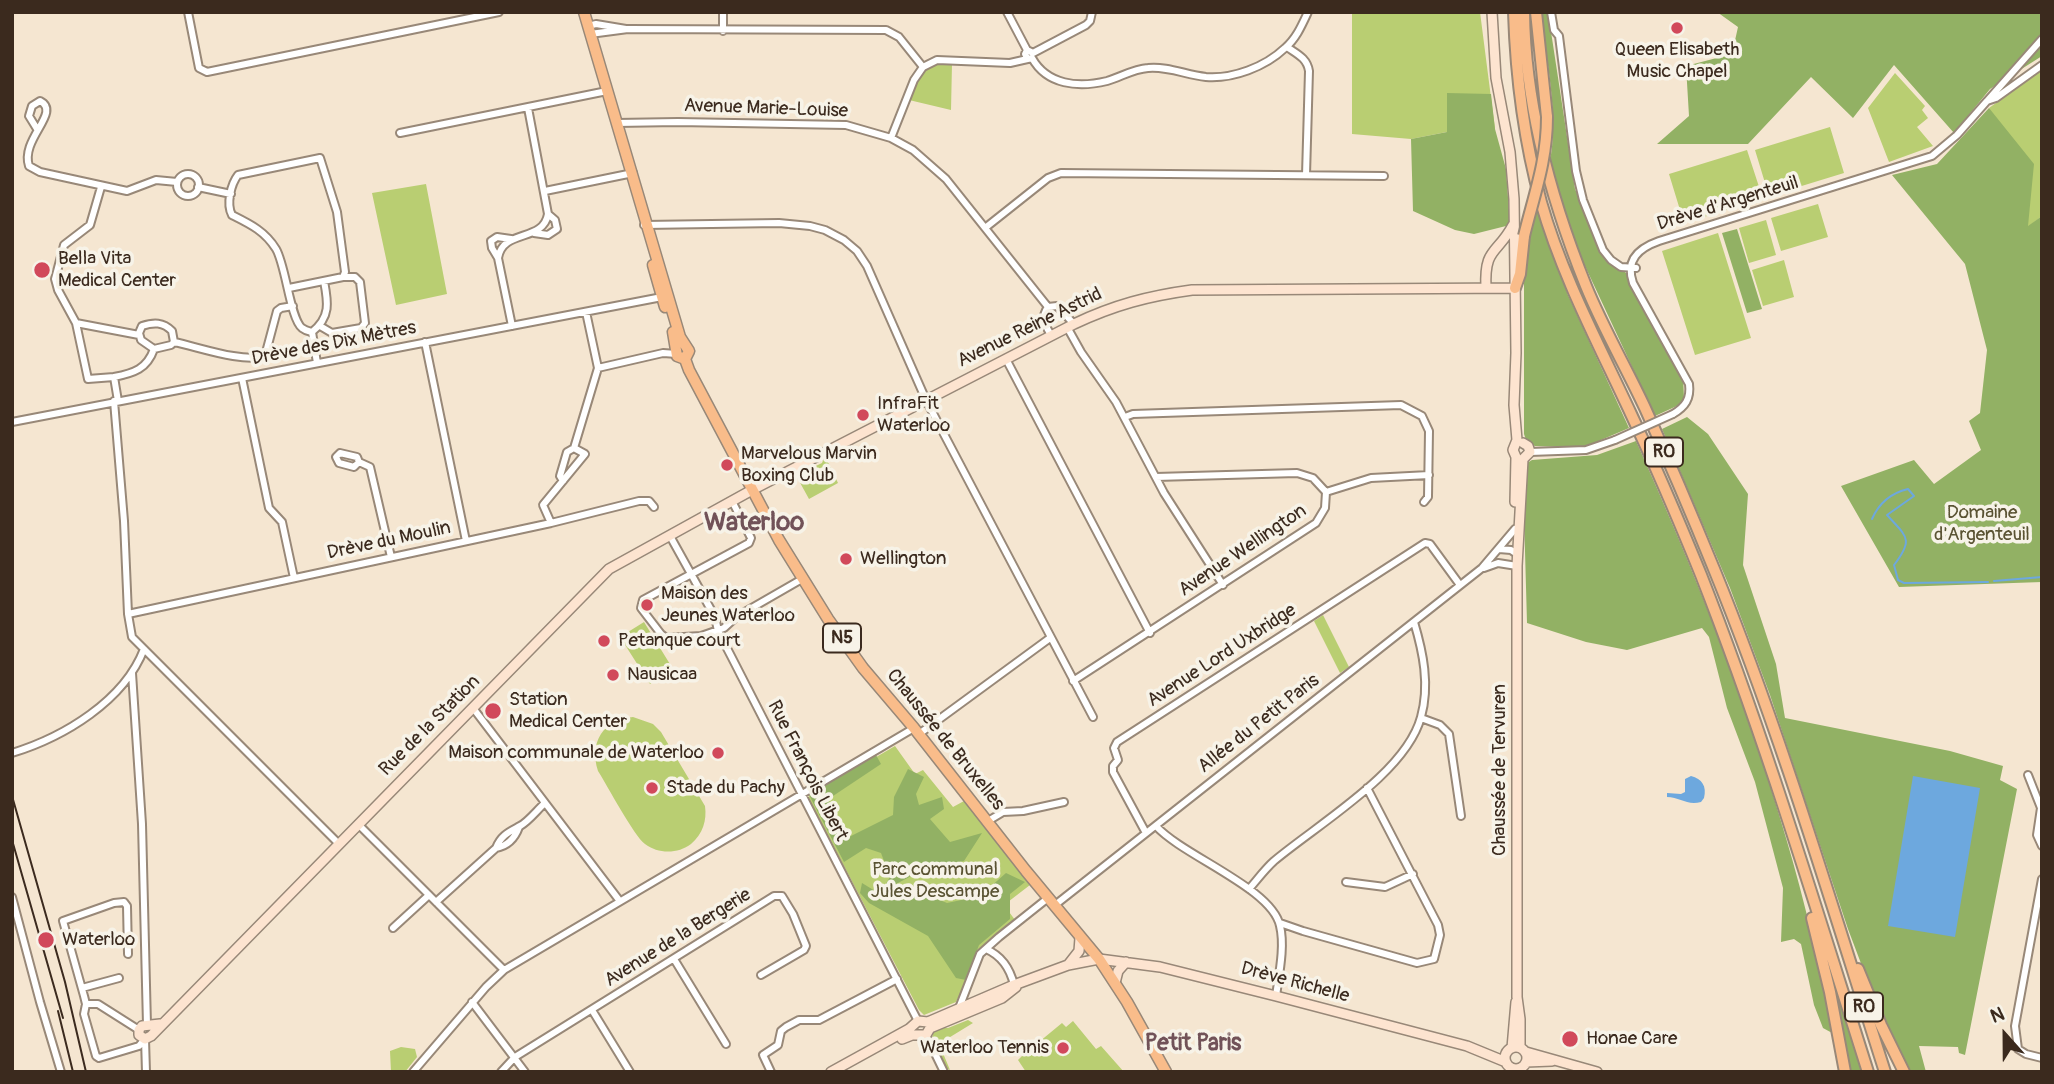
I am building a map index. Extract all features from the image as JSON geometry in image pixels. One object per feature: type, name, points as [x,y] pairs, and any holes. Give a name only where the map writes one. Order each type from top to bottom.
[{"type":"highway","name":"R0","points":[[1514,12],[1515,47],[1527,139],[1551,234],[1574,295],[1662,482],[1700,573],[1756,723],[1868,1072]]},
{"type":"highway","points":[[1515,288],[1520,274],[1524,236],[1545,155],[1547,117],[1536,12]]},
{"type":"highway","name":"R0","points":[[1524,18],[1532,96],[1541,149],[1565,232],[1587,289],[1680,487],[1743,641],[1779,743],[1885,1072]]},
{"type":"highway","points":[[1811,891],[1809,903],[1845,1072]]},
{"type":"highway","points":[[1843,942],[1853,957],[1881,1025],[1905,1072]]},
{"type":"main road","name":"Chaussée de Bruxelles","points":[[584,12],[616,123],[615,132],[630,173],[681,352],[752,489],[802,579],[863,668],[917,731],[1099,959],[1166,1072]]},
{"type":"main road","name":"Chaussée de Bruxelles","points":[[664,292],[680,337],[681,352]]},
{"type":"street","points":[[188,12],[199,68],[207,72],[499,12]]},
{"type":"street","points":[[723,12],[723,31]]},
{"type":"street","points":[[1007,12],[1038,69],[1052,79],[1080,84],[1109,80],[1139,69],[1155,67],[1205,77],[1222,77],[1268,61],[1287,47],[1308,12]]},
{"type":"street","points":[[891,138],[914,80],[923,67],[937,60],[1010,63],[1086,25],[1092,12]]},
{"type":"street","points":[[1492,12],[1496,78],[1510,152],[1514,223],[1514,405],[1520,443]]},
{"type":"street","points":[[1520,443],[1513,450],[1523,456],[1586,450],[1673,414],[1687,402],[1690,393],[1689,384],[1633,282],[1633,268],[1621,267],[1603,250],[1583,200],[1576,171],[1559,36],[1554,30],[1551,12]]},
{"type":"street","points":[[589,30],[886,30],[899,37],[923,67]]},
{"type":"street","points":[[1987,101],[2042,39]]},
{"type":"street","points":[[1287,47],[1301,56],[1309,71],[1306,175]]},
{"type":"street","name":"Drève d'Argenteuil","points":[[1633,268],[1635,256],[1648,245],[1932,156],[1958,135],[1987,101],[1996,98],[2042,65]]},
{"type":"street","points":[[401,133],[607,91]]},
{"type":"street","points":[[498,258],[502,246],[511,239],[533,233],[545,226],[548,214],[528,107]]},
{"type":"street","name":"Avenue Marie-Louise","points":[[616,123],[846,125],[891,138],[913,150],[946,179],[1048,307],[1057,306],[1067,313],[1071,325]]},
{"type":"street","points":[[37,129],[29,150],[29,166],[40,172],[127,191],[158,180],[177,182]]},
{"type":"street","points":[[324,281],[328,310],[320,326],[312,332],[306,331],[299,325],[275,248],[261,230],[232,215],[229,206],[234,181],[238,175],[320,158],[337,212],[346,266],[343,277]]},
{"type":"street","points":[[545,191],[630,173]]},
{"type":"street","points":[[985,228],[1048,178],[1061,173],[1384,176]]},
{"type":"street","points":[[190,174],[197,179],[198,187],[195,193],[185,196],[180,193],[177,182],[182,175],[190,174]]},
{"type":"street","points":[[101,187],[90,225],[64,245],[56,272],[58,290],[76,323],[88,379],[114,377],[144,368],[155,349]]},
{"type":"street","points":[[198,187],[231,194]]},
{"type":"street","points":[[533,233],[548,235],[557,229],[555,220],[548,214]]},
{"type":"street","points":[[645,225],[779,223],[825,230],[857,251],[867,266],[926,400],[1093,717]]},
{"type":"street","points":[[1486,288],[1488,256],[1514,223]]},
{"type":"street","points":[[511,239],[497,237],[491,241],[498,258],[512,326]]},
{"type":"street","points":[[289,288],[343,277],[355,277],[360,282],[365,323],[361,328],[331,334],[320,326]]},
{"type":"street","name":"Avenue Reine Astrid","points":[[752,489],[1071,325],[1110,307],[1150,295],[1192,290],[1515,288]]},
{"type":"street","name":"Drève des Dix Mètres","points":[[12,422],[586,312],[664,292]]},
{"type":"street","points":[[174,342],[172,331],[163,324],[142,326],[139,335],[141,340],[155,349],[165,348],[174,342],[253,359],[265,356],[277,311],[293,306]]},
{"type":"street","points":[[1048,307],[1044,322],[1051,335]]},
{"type":"street","points":[[563,481],[560,476],[567,452],[574,448],[598,368],[586,312]]},
{"type":"street","points":[[76,323],[139,335]]},
{"type":"street","points":[[1071,325],[1081,352],[1125,417],[1156,477],[1223,584]]},
{"type":"street","points":[[312,332],[317,363]]},
{"type":"street","points":[[425,342],[466,541]]},
{"type":"street","points":[[598,368],[681,352]]},
{"type":"street","points":[[1006,359],[1150,633]]},
{"type":"street","points":[[114,377],[130,633],[339,844]]},
{"type":"street","points":[[242,378],[269,508],[282,522],[293,578]]},
{"type":"street","points":[[1125,417],[1133,414],[1401,405],[1422,416],[1429,431],[1428,497],[1424,502]]},
{"type":"street","points":[[1520,443],[1528,446],[1523,456]]},
{"type":"street","points":[[551,523],[543,505],[585,454],[574,448]]},
{"type":"street","name":"Chaussée de Tervuren","points":[[1517,542],[1515,529],[1523,456]]},
{"type":"street","name":"Chaussée de Tervuren","points":[[1516,1049],[1521,1019],[1517,997],[1517,542],[1523,456]]},
{"type":"street","points":[[359,462],[370,467],[373,473],[391,557]]},
{"type":"street","points":[[1156,477],[1297,473],[1313,478],[1326,492]]},
{"type":"street","name":"Avenue Wellington","points":[[1073,681],[1316,523],[1325,508],[1326,492],[1371,478],[1429,475]]},
{"type":"street","name":"Rue de la Station","points":[[86,1004],[85,1014],[99,1058],[139,1046],[146,1032],[160,1024],[609,569],[752,489]]},
{"type":"street","name":"Drève du Moulin","points":[[128,614],[551,523],[639,501],[649,501],[653,507]]},
{"type":"street","points":[[732,501],[751,538],[750,542],[643,600],[641,608],[661,634],[666,638],[701,636],[718,631],[736,617],[802,579]]},
{"type":"street","name":"Allée du Petit Paris","points":[[986,948],[1146,833],[1414,622],[1482,568],[1515,529]]},
{"type":"street","name":"Rue François Libert","points":[[670,536],[715,617],[718,631],[944,1072]]},
{"type":"street","name":"Avenue Lord Uxbridge","points":[[1146,833],[1112,768],[1118,760],[1114,748],[1117,741],[1425,543],[1430,544],[1460,585]]},
{"type":"street","points":[[1499,549],[1511,550],[1517,554]]},
{"type":"street","points":[[1482,568],[1498,563],[1517,566]]},
{"type":"street","points":[[1249,889],[1272,864],[1398,760],[1410,743],[1421,718],[1426,683],[1421,646],[1414,622]]},
{"type":"street","points":[[412,1072],[504,970],[801,795],[917,731],[1050,638]]},
{"type":"street","points":[[144,649],[132,672],[142,824],[146,1072]]},
{"type":"street","points":[[12,752],[47,739],[82,719],[152,657]]},
{"type":"street","points":[[473,708],[620,900]]},
{"type":"street","points":[[1421,718],[1440,725],[1449,734],[1461,816]]},
{"type":"street","points":[[2028,775],[2041,808],[2037,835],[2042,846]]},
{"type":"street","points":[[1280,923],[1417,963],[1434,959],[1440,935],[1434,914],[1367,788]]},
{"type":"street","points":[[988,821],[1003,812],[1023,811],[1064,802]]},
{"type":"street","points":[[436,902],[496,848],[503,847],[516,835],[519,827],[545,803]]},
{"type":"street","points":[[358,824],[504,970]]},
{"type":"street","points":[[1156,825],[1174,842],[1249,889],[1272,910],[1280,923],[1281,934],[1276,996]]},
{"type":"street","points":[[1346,882],[1385,887],[1413,874]]},
{"type":"street","points":[[2042,879],[2015,1026],[2018,1049],[2042,1058]]},
{"type":"street","points":[[393,928],[429,895]]},
{"type":"street","name":"Avenue de la Bergerie","points":[[501,1072],[515,1057],[774,896],[782,896],[793,914],[806,946],[804,950],[761,975]]},
{"type":"street","points":[[12,897],[60,1071]]},
{"type":"street","points":[[128,954],[127,906],[124,902],[63,920],[86,1004],[98,1004],[146,1032]]},
{"type":"street","points":[[1068,965],[1079,951],[1080,938]]},
{"type":"street","points":[[959,1008],[980,954],[986,948],[1004,961],[1017,984]]},
{"type":"street","points":[[674,959],[726,1044]]},
{"type":"street","name":"Drève Richelle","points":[[1017,984],[1068,965],[1099,959],[1126,961],[1276,996],[1480,1050],[1509,1067],[1518,1068],[1557,1061]]},
{"type":"street","points":[[1115,983],[1118,971],[1126,961]]},
{"type":"street","points":[[82,988],[119,978]]},
{"type":"street","points":[[771,1072],[763,1055],[778,1045],[781,1031],[786,1027],[800,1020],[819,1020],[897,979]]},
{"type":"street","points":[[831,1072],[959,1008],[1017,984]]},
{"type":"street","points":[[922,1028],[1002,998],[1017,984]]},
{"type":"street","points":[[472,1003],[525,1072]]},
{"type":"street","points":[[592,1010],[630,1072]]},
{"type":"street","points":[[1509,1067],[1516,1049]]},
{"type":"street","points":[[1516,1049],[1524,1067]]},
{"type":"street","name":"Drève Richelle","points":[[1480,1050],[1516,1049],[1597,1072]]},
{"type":"green space","points":[[1352,12],[1480,12],[1495,129],[1462,129],[1411,139],[1352,134]]},
{"type":"green space","points":[[1541,12],[1548,12],[1575,189],[1603,255],[1626,273],[1683,376],[1684,398],[1679,405],[1655,416],[1578,251],[1549,166],[1553,109]]},
{"type":"green space","points":[[1717,12],[2042,12],[2042,56],[1990,89],[1954,133],[1894,65],[1853,118],[1811,77],[1748,144],[1657,144],[1689,116],[1686,66],[1732,54],[1738,27]]},
{"type":"green space","points":[[938,63],[952,64],[951,110],[909,100],[922,73]]},
{"type":"green space","points":[[2042,70],[2042,216],[2028,227],[1989,108]]},
{"type":"green space","points":[[1895,73],[1925,106],[1922,110],[1928,118],[1917,127],[1933,146],[1889,162],[1868,108]]},
{"type":"green space","points":[[1447,93],[1491,94],[1495,129],[1506,169],[1510,225],[1474,234],[1455,230],[1413,211],[1411,139],[1447,132]]},
{"type":"green space","name":"Domaine d'Argenteuil","points":[[1989,108],[2034,164],[2028,226],[2042,216],[2042,582],[1899,587],[1841,486],[1914,460],[1934,484],[1981,450],[1969,421],[1980,413],[1987,350],[1965,264],[1892,175],[1937,164]]},
{"type":"green space","points":[[1830,127],[1844,173],[1769,196],[1755,150]]},
{"type":"green space","points":[[1747,150],[1763,199],[1684,223],[1669,174]]},
{"type":"green space","points":[[426,184],[447,294],[396,305],[372,193]]},
{"type":"green space","points":[[1818,204],[1828,237],[1781,251],[1771,218]]},
{"type":"green space","points":[[1537,210],[1568,295],[1629,428],[1587,446],[1535,446],[1527,443],[1524,434],[1524,279],[1528,244]]},
{"type":"green space","points":[[1766,220],[1776,255],[1749,263],[1739,228]]},
{"type":"green space","points":[[1737,229],[1762,309],[1747,313],[1722,233]]},
{"type":"green space","points":[[1718,233],[1751,338],[1695,355],[1662,251]]},
{"type":"green space","points":[[1784,260],[1794,297],[1763,306],[1752,270]]},
{"type":"green space","points":[[1687,417],[1708,434],[1748,494],[1743,565],[1776,664],[1785,718],[1950,751],[2003,766],[2000,780],[2017,789],[1965,1055],[1959,1053],[1958,1047],[1919,1046],[1926,1072],[1910,1072],[1868,982],[1770,695],[1730,588],[1662,429]]},
{"type":"green space","points":[[1636,441],[1699,587],[1771,787],[1800,886],[1834,1034],[1823,1028],[1814,1005],[1801,944],[1794,939],[1781,942],[1783,888],[1755,782],[1727,708],[1709,637],[1702,628],[1627,650],[1586,642],[1527,623],[1524,515],[1527,463],[1532,460],[1597,455]]},
{"type":"green space","points":[[825,456],[838,483],[809,499],[798,479],[794,481],[791,475],[795,476],[822,463]]},
{"type":"green space","points":[[1323,615],[1349,667],[1340,673],[1314,621]]},
{"type":"green space","points":[[644,622],[673,669],[650,684],[620,637]]},
{"type":"green space","name":"Stade du Pachy","points":[[633,717],[653,724],[661,732],[705,806],[705,822],[701,831],[691,844],[680,850],[662,851],[645,844],[598,771],[595,751],[601,734],[614,723]]},
{"type":"green space","name":"Parc communal Jules Descampe","points":[[895,746],[915,774],[923,770],[953,807],[964,801],[1030,885],[1004,905],[1015,920],[981,951],[956,1002],[924,1015],[808,797]]},
{"type":"green space","points":[[876,755],[881,764],[830,798],[828,810],[845,839],[893,815],[894,797],[908,769],[924,777],[916,794],[919,805],[942,797],[944,809],[930,819],[950,842],[982,833],[964,861],[923,870],[894,885],[894,893],[913,889],[947,903],[980,896],[1006,873],[1025,882],[1010,894],[1010,919],[979,945],[966,980],[956,978],[928,936],[869,903],[860,893],[862,883],[880,894],[890,877],[881,853],[866,848],[844,862],[809,795]]},
{"type":"green space","points":[[1827,962],[1862,1072],[1849,1072]]},
{"type":"green space","points":[[968,1020],[973,1023],[942,1042],[940,1046],[950,1070],[944,1067],[936,1052],[934,1032],[937,1027],[948,1028]]},
{"type":"green space","name":"Waterloo Tennis","points":[[1073,1021],[1096,1049],[1101,1046],[1124,1072],[1026,1072],[1018,1060],[1062,1023],[1066,1027]]},
{"type":"green space","points":[[401,1047],[415,1049],[417,1057],[405,1072],[391,1072],[390,1051]]},
{"type":"water","points":[[1691,776],[1701,781],[1704,787],[1705,794],[1701,802],[1692,803],[1667,797],[1667,793],[1685,792],[1685,779]]},
{"type":"water","points":[[1913,776],[1980,788],[1955,937],[1888,926]]},
{"type":"waterway","points":[[1872,519],[1886,500],[1908,489],[1914,496],[1887,515],[1906,538],[1904,549],[1894,565],[1898,580],[1904,583],[1988,582]]},
{"type":"waterway","points":[[1994,581],[2042,577]]},
{"type":"railway","points":[[12,796],[65,982],[86,1072]]},
{"type":"railway","points":[[12,840],[63,1018]]},
{"type":"railway","points":[[58,1011],[73,1072]]},
{"type":"place","name":"Queen Elisabeth Music Chapel","points":[[1677,28]]},
{"type":"place","name":"Bella Vita Medical Center","points":[[42,270]]},
{"type":"place","name":"InfraFit Waterloo","points":[[863,415]]},
{"type":"place","name":"Marvelous Marvin Boxing Club","points":[[727,465]]},
{"type":"place","name":"Wellington","points":[[846,559]]},
{"type":"place","name":"Maison des Jeunes Waterloo","points":[[647,605]]},
{"type":"place","name":"Petanque court","points":[[604,641]]},
{"type":"place","name":"Nausicaa","points":[[613,675]]},
{"type":"place","name":"Station Medical Center","points":[[493,711]]},
{"type":"place","name":"Maison communale de Waterloo","points":[[718,753]]},
{"type":"place","name":"Stade du Pachy","points":[[652,788]]},
{"type":"place","name":"Waterloo","points":[[46,940]]},
{"type":"place","name":"Honae Care","points":[[1570,1039]]},
{"type":"place","name":"Waterloo Tennis","points":[[1063,1048]]},
{"type":"district","name":"Waterloo","points":[[754,523]]},
{"type":"district","name":"Petit Paris","points":[[1193,1044]]}]
